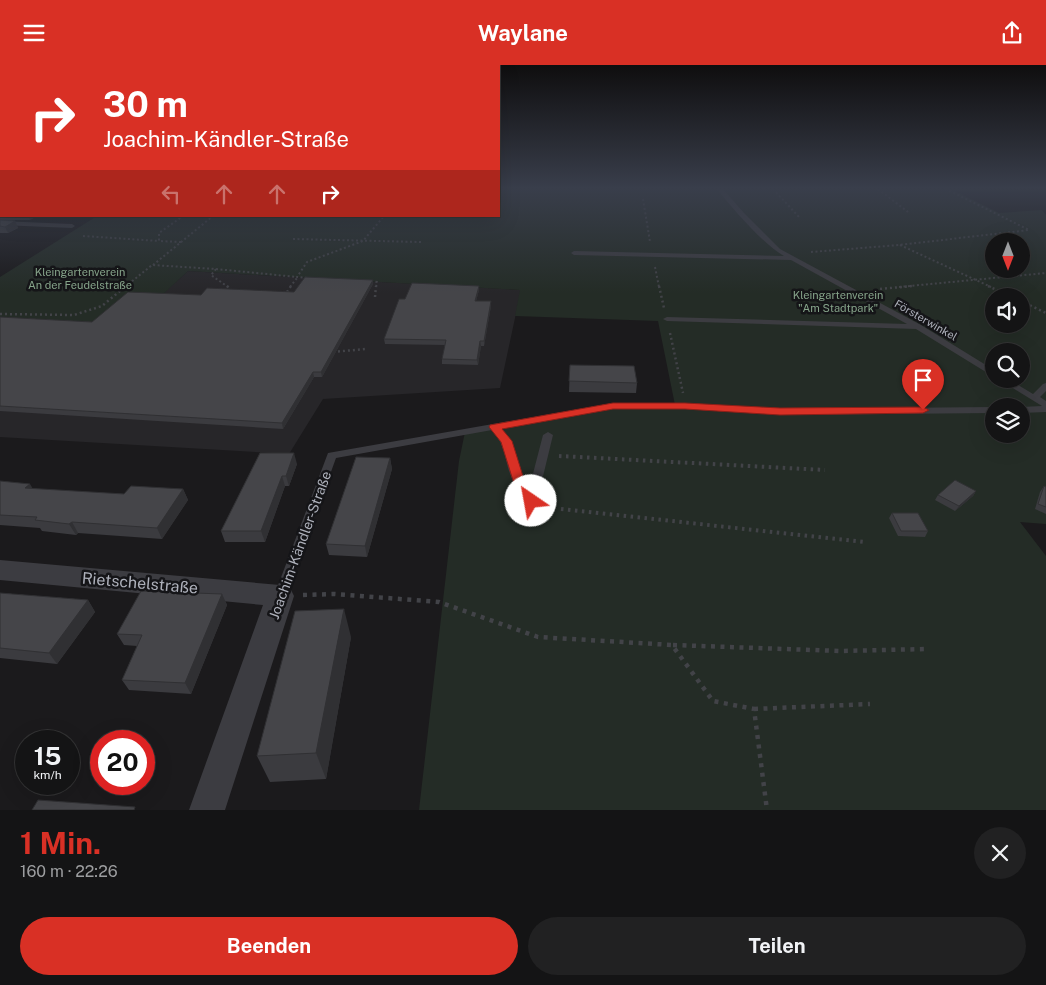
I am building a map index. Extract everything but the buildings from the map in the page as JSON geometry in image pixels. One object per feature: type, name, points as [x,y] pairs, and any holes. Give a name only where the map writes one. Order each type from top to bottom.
[{"type":"street","name":"Rietschelstraße","points":[[0,569],[280,596]]},
{"type":"street","name":"Joachim-Kändler-Straße","points":[[207,810],[280,596]]},
{"type":"lane","points":[[18,224],[72,226]]},
{"type":"lane","name":"Försterwinkel","points":[[752,224],[785,254],[918,327],[985,368]]},
{"type":"lane","name":"Försterwinkel","points":[[574,253],[793,258]]},
{"type":"lane","points":[[667,319],[918,327]]},
{"type":"lane","points":[[1034,398],[1046,386]]},
{"type":"lane","points":[[1017,388],[1046,405]]},
{"type":"lane","name":"Joachim-Kändler-Straße","points":[[280,596],[332,455],[613,406],[685,406],[780,412],[985,410]]},
{"type":"lane","points":[[1030,409],[1046,409]]},
{"type":"lane","points":[[494,427],[506,441],[522,490],[531,501],[546,507]]},
{"type":"lane","points":[[531,501],[548,435]]},
{"type":"path","points":[[159,241],[159,233],[171,224]]},
{"type":"path","points":[[0,314],[74,315],[102,306],[203,224]]},
{"type":"path","points":[[287,292],[307,263],[363,241],[377,224]]},
{"type":"path","points":[[646,224],[685,406]]},
{"type":"path","points":[[785,254],[899,245],[1029,230],[1016,224]]},
{"type":"path","points":[[83,236],[181,242]]},
{"type":"path","points":[[293,239],[421,242]]},
{"type":"path","points":[[899,245],[993,288]]},
{"type":"path","points":[[152,265],[307,278]]},
{"type":"path","points":[[216,269],[211,275],[231,289]]},
{"type":"path","points":[[873,290],[1046,273]]},
{"type":"path","points":[[367,281],[377,282],[374,297]]},
{"type":"path","points":[[1030,305],[1046,313]]},
{"type":"path","points":[[332,352],[364,349]]},
{"type":"path","points":[[543,455],[826,470]]},
{"type":"path","points":[[546,507],[865,542]]},
{"type":"path","points":[[280,596],[335,594],[440,602],[538,637],[672,645],[840,651],[928,649]]},
{"type":"path","points":[[672,645],[712,701],[754,709],[870,704]]},
{"type":"path","points":[[754,709],[767,810]]},
{"type":"shaded area","points":[[188,271],[521,290],[500,388],[323,399],[289,454],[0,437],[0,320],[160,296]]},
{"type":"green space","points":[[85,224],[1046,224],[1046,524],[1020,522],[1046,556],[1046,810],[419,810],[459,461],[465,432],[613,406],[675,405],[658,321],[515,316],[520,290],[188,271],[160,297],[94,324],[0,320],[0,277]]},
{"type":"route","points":[[531,501],[522,490],[503,434],[494,427],[613,406],[685,406],[780,412],[923,410]]},
{"type":"park label","name":"Kleingartenverein An der Feudelstraße","points":[[80,278]]},
{"type":"park label","name":"Kleingartenverein \"Am Stadtpark\"","points":[[838,301]]}]
